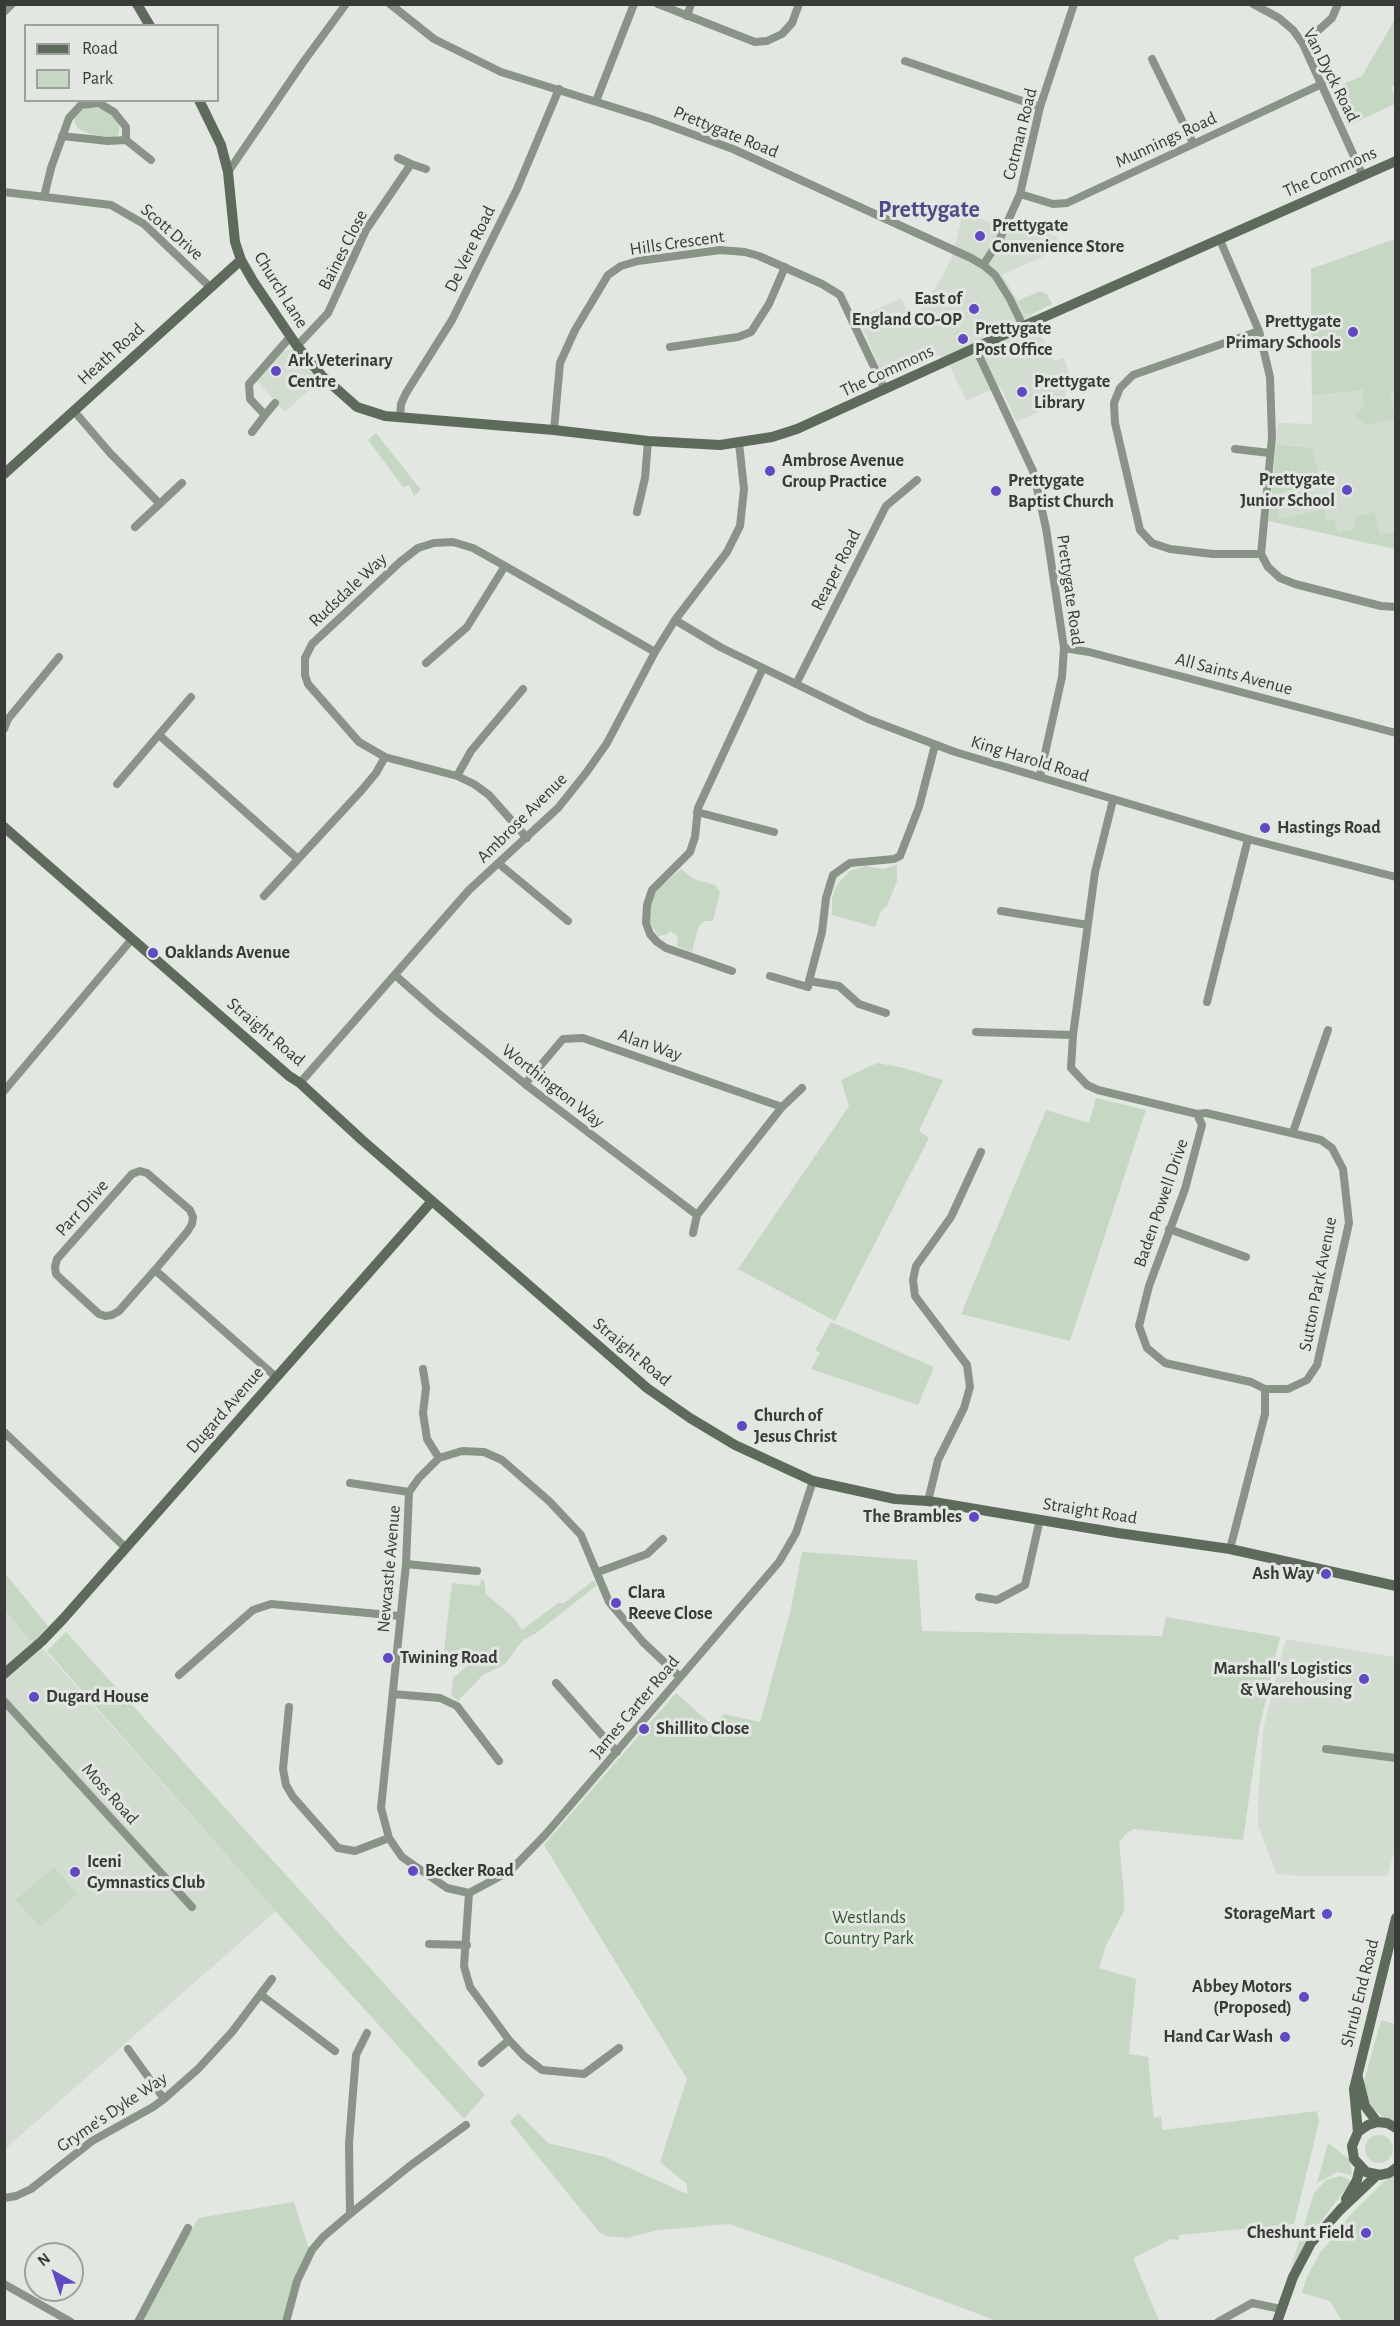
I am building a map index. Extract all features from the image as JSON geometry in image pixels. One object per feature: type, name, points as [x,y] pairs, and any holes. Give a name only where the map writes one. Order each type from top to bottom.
[{"type":"street","points":[[4,12],[12,4]]},
{"type":"street","points":[[137,4],[149,24]]},
{"type":"street","points":[[228,172],[346,4]]},
{"type":"street","name":"Prettygate Road","points":[[390,4],[434,39],[452,50],[501,72],[596,101],[733,149],[983,265],[994,275],[1010,299],[1023,326]]},
{"type":"street","points":[[596,101],[634,4]]},
{"type":"street","points":[[658,4],[755,42],[767,41],[782,34],[792,23],[799,4]]},
{"type":"street","points":[[687,16],[691,4]]},
{"type":"street","name":"Cotman Road","points":[[983,265],[998,243],[1020,194],[1040,106],[1074,4]]},
{"type":"street","name":"Van Dyck Road","points":[[1253,4],[1279,18],[1293,30],[1303,44],[1363,176]]},
{"type":"street","points":[[1303,44],[1332,18],[1338,4]]},
{"type":"street","points":[[1152,59],[1193,143]]},
{"type":"street","points":[[905,60],[1040,106]]},
{"type":"street","name":"Munnings Road","points":[[1020,194],[1053,204],[1067,203],[1322,84]]},
{"type":"street","name":"De Vere Road","points":[[400,417],[401,404],[406,393],[452,320],[517,189],[559,89]]},
{"type":"street","name":"Church Lane","points":[[200,102],[221,145],[228,172],[235,242],[241,260],[294,341],[322,376],[357,407]]},
{"type":"street","points":[[44,197],[51,168],[69,118],[81,105],[99,103],[114,112],[126,127],[126,140]]},
{"type":"street","points":[[62,136],[108,141],[126,140],[151,160]]},
{"type":"street","points":[[398,158],[426,169]]},
{"type":"street","name":"The Commons","points":[[357,407],[385,416],[554,430],[648,441],[720,445],[739,443],[797,429],[975,347],[1395,161]]},
{"type":"street","name":"Baines Close","points":[[265,416],[250,399],[249,384],[294,341],[328,313],[366,230],[411,164]]},
{"type":"street","name":"Scott Drive","points":[[4,192],[111,205],[144,224],[210,286]]},
{"type":"street","points":[[1220,240],[1259,331],[1270,376],[1270,453],[1262,554],[1268,567],[1280,578],[1295,584],[1381,606],[1395,607]]},
{"type":"street","name":"Hills Crescent","points":[[554,430],[560,363],[593,299],[608,276],[621,266],[638,261],[734,250],[759,256],[822,284],[840,295],[885,390]]},
{"type":"street","name":"Heath Road","points":[[4,474],[241,260]]},
{"type":"street","points":[[670,347],[738,337],[751,332],[769,304],[785,267]]},
{"type":"street","points":[[1259,331],[1133,375],[1119,388],[1114,403],[1115,423],[1140,530],[1152,543],[1170,549],[1213,554],[1262,554]]},
{"type":"street","name":"Prettygate Road","points":[[975,347],[1033,471],[1046,528],[1064,648],[1062,677],[1040,776]]},
{"type":"street","points":[[252,432],[275,403]]},
{"type":"street","points":[[74,411],[110,453],[160,504]]},
{"type":"street","points":[[637,512],[645,478],[648,441]]},
{"type":"street","name":"Ambrose Avenue","points":[[300,1083],[470,890],[558,808],[586,774],[607,743],[655,652],[675,620],[727,552],[740,526],[744,489],[739,443]]},
{"type":"street","points":[[1235,449],[1270,453]]},
{"type":"street","name":"Reaper Road","points":[[796,684],[886,506],[917,480]]},
{"type":"street","points":[[135,527],[182,483]]},
{"type":"street","name":"Rudsdale Way","points":[[527,838],[489,795],[474,784],[457,776],[385,757],[359,742],[308,684],[305,675],[305,658],[312,644],[418,548],[434,543],[453,542],[472,548],[655,652]]},
{"type":"street","points":[[426,663],[467,627],[505,566]]},
{"type":"street","name":"King Harold Road","points":[[675,620],[720,647],[796,684],[868,718],[935,745],[1248,839],[1395,877]]},
{"type":"street","name":"All Saints Avenue","points":[[1064,648],[1089,652],[1395,733]]},
{"type":"street","points":[[4,729],[8,719],[59,657]]},
{"type":"street","points":[[732,971],[666,948],[650,934],[646,923],[647,905],[652,890],[690,852],[695,837],[697,812],[763,668]]},
{"type":"street","points":[[457,776],[471,752],[524,689]]},
{"type":"street","points":[[117,784],[191,697]]},
{"type":"street","points":[[159,735],[298,859]]},
{"type":"street","points":[[807,987],[822,932],[826,898],[832,875],[850,863],[894,859],[900,856],[919,807],[935,745]]},
{"type":"street","points":[[264,896],[362,791],[385,757]]},
{"type":"street","points":[[1113,800],[1095,872],[1073,1035],[1071,1068],[1086,1085],[1098,1090],[1197,1114]]},
{"type":"street","points":[[697,812],[774,832]]},
{"type":"street","name":"Straight Road","points":[[4,827],[647,1388],[690,1418],[735,1444],[813,1481],[895,1498],[1230,1548],[1395,1586]]},
{"type":"street","points":[[1207,1002],[1248,839]]},
{"type":"street","points":[[498,863],[568,921]]},
{"type":"street","points":[[1001,911],[1088,926]]},
{"type":"street","points":[[4,1091],[132,939]]},
{"type":"street","name":"Worthington Way","points":[[395,975],[525,1084],[697,1215]]},
{"type":"street","points":[[770,976],[807,987],[839,986],[859,1004],[886,1013]]},
{"type":"street","points":[[1293,1132],[1328,1030]]},
{"type":"street","points":[[976,1032],[1073,1035]]},
{"type":"street","name":"Alan Way","points":[[525,1084],[563,1039],[583,1038],[782,1107]]},
{"type":"street","points":[[693,1233],[697,1215],[782,1107],[802,1088]]},
{"type":"street","name":"Sutton Park Avenue","points":[[1197,1114],[1206,1113],[1321,1140],[1332,1148],[1343,1169],[1349,1223],[1317,1365],[1306,1380],[1288,1389],[1265,1389]]},
{"type":"street","name":"Baden Powell Drive","points":[[1197,1114],[1202,1125],[1185,1189],[1149,1286],[1139,1326],[1147,1348],[1165,1363],[1251,1382],[1265,1389]]},
{"type":"street","points":[[928,1502],[938,1460],[964,1408],[969,1387],[967,1365],[915,1296],[913,1280],[916,1266],[951,1217],[981,1152]]},
{"type":"street","name":"Parr Drive","points":[[140,1171],[147,1173],[190,1210],[193,1217],[187,1232],[155,1270],[119,1311],[105,1316],[99,1314],[56,1274],[57,1259],[132,1174],[140,1171]]},
{"type":"street","name":"Dugard Avenue","points":[[4,1674],[42,1641],[432,1201]]},
{"type":"street","points":[[1169,1229],[1246,1257]]},
{"type":"street","points":[[155,1270],[276,1377]]},
{"type":"street","points":[[423,1369],[426,1388],[423,1413],[427,1439],[440,1458],[462,1451],[484,1452],[502,1460],[549,1501],[581,1535],[609,1602],[619,1616],[680,1677]]},
{"type":"street","points":[[1230,1548],[1265,1414],[1265,1389]]},
{"type":"street","points":[[4,1432],[126,1548]]},
{"type":"street","name":"Newcastle Avenue","points":[[440,1458],[419,1478],[410,1492],[406,1564],[381,1808],[389,1838],[402,1857],[447,1888],[469,1893]]},
{"type":"street","name":"James Carter Road","points":[[469,1893],[510,1871],[545,1835],[779,1562],[796,1533],[813,1481]]},
{"type":"street","points":[[350,1483],[410,1492]]},
{"type":"street","points":[[978,1597],[997,1600],[1025,1586],[1040,1520]]},
{"type":"street","points":[[598,1572],[647,1554],[663,1539]]},
{"type":"street","points":[[406,1564],[477,1571]]},
{"type":"street","points":[[179,1675],[253,1610],[271,1604],[400,1616]]},
{"type":"street","points":[[556,1683],[617,1752]]},
{"type":"street","points":[[393,1694],[440,1698],[457,1706],[499,1761]]},
{"type":"street","name":"Moss Road","points":[[4,1701],[192,1907]]},
{"type":"street","points":[[289,1707],[283,1769],[286,1785],[293,1797],[338,1848],[355,1851],[389,1838]]},
{"type":"street","points":[[1326,1749],[1395,1758]]},
{"type":"street","points":[[469,1893],[464,1966],[470,1987],[509,2040],[542,2070],[560,2073],[584,2074],[619,2048]]},
{"type":"street","name":"Shrub End Road","points":[[1359,2167],[1354,2159],[1352,2146],[1358,2132],[1354,2104],[1357,2075],[1395,1918]]},
{"type":"street","points":[[429,1944],[467,1945]]},
{"type":"street","name":"Gryme's Dyke Way","points":[[4,2198],[31,2190],[92,2141],[164,2099],[198,2069],[232,2032],[272,1979]]},
{"type":"street","points":[[261,1995],[335,2051]]},
{"type":"street","points":[[350,2214],[350,2143],[356,2055],[367,2033]]},
{"type":"street","points":[[482,2063],[509,2040]]},
{"type":"street","points":[[128,2049],[164,2099]]},
{"type":"street","name":"Shrub End Road","points":[[1357,2075],[1365,2106],[1377,2122]]},
{"type":"street","points":[[1358,2132],[1377,2122],[1387,2123],[1395,2128]]},
{"type":"street","points":[[286,2322],[297,2281],[312,2250],[323,2237],[411,2164],[466,2125]]},
{"type":"street","points":[[1341,2210],[1357,2180],[1359,2167],[1377,2175],[1389,2173],[1395,2168]]},
{"type":"street","points":[[1277,2322],[1293,2277],[1311,2243],[1377,2175]]},
{"type":"street","points":[[138,2322],[188,2228]]},
{"type":"street","points":[[4,2284],[71,2322]]},
{"type":"street","points":[[1218,2322],[1252,2303],[1281,2309]]},
{"type":"shaded area","points":[[963,214],[1000,225],[1014,224],[1057,237],[1057,250],[1002,275],[1022,308],[1028,314],[1032,314],[1053,361],[1064,358],[1073,386],[1065,392],[1067,402],[1042,410],[1017,422],[1000,386],[966,401],[951,368],[939,355],[889,377],[883,374],[858,318],[901,298],[910,317],[916,315],[941,279],[952,257]]},
{"type":"shaded area","name":"Prettygate Primary Schools","points":[[1395,239],[1395,549],[1269,521],[1278,423],[1312,424],[1311,269]]},
{"type":"shaded area","points":[[293,349],[318,379],[317,383],[285,412],[255,379],[278,353]]},
{"type":"shaded area","points":[[4,1605],[276,1911],[5,2149],[4,2149]]},
{"type":"shaded area","points":[[1286,1639],[1395,1657],[1396,1844],[1387,1876],[1297,1876],[1276,1873],[1258,1825],[1258,1802],[1263,1730]]},
{"type":"green space","points":[[1395,19],[1395,85],[1392,87],[1395,104],[1347,126],[1332,89],[1362,76]]},
{"type":"green space","points":[[92,107],[103,109],[113,116],[119,124],[119,134],[114,138],[92,135],[79,129],[75,124],[74,116],[79,111]]},
{"type":"green space","points":[[1395,239],[1396,390],[1390,391],[1395,418],[1368,425],[1355,416],[1364,406],[1363,390],[1312,395],[1311,269]]},
{"type":"green space","points":[[1040,291],[1047,294],[1052,304],[1032,314],[1025,313],[1018,301]]},
{"type":"green space","points":[[376,433],[421,490],[414,496],[409,485],[403,487],[368,440]]},
{"type":"green space","points":[[1276,445],[1312,448],[1320,483],[1272,493]]},
{"type":"green space","points":[[1271,500],[1276,500],[1280,519],[1324,509],[1327,521],[1334,519],[1338,533],[1356,528],[1354,517],[1374,512],[1380,535],[1395,532],[1395,549],[1269,521]]},
{"type":"green space","points":[[897,865],[897,881],[875,927],[832,915],[832,899],[836,886],[850,871],[866,866],[883,869]]},
{"type":"green space","points":[[681,869],[694,879],[715,885],[720,892],[713,921],[705,921],[699,925],[692,952],[677,946],[678,936],[670,931],[666,935],[658,936],[650,922],[649,910],[655,892]]},
{"type":"green space","points":[[877,1063],[900,1067],[943,1080],[919,1131],[929,1138],[835,1321],[738,1269],[849,1106],[841,1080]]},
{"type":"green space","points":[[1096,1098],[1146,1110],[1070,1341],[961,1314],[1046,1110],[1089,1123]]},
{"type":"green space","points":[[831,1322],[934,1367],[918,1405],[811,1369],[820,1353],[815,1350]]},
{"type":"green space","name":"Westlands Country Park","points":[[802,1552],[917,1560],[922,1631],[1162,1636],[1166,1617],[1280,1637],[1259,1729],[1243,1840],[1134,1829],[1128,1832],[1119,1842],[1124,1911],[1106,1945],[1099,1968],[1136,1979],[1129,2054],[1148,2057],[1154,2118],[1161,2116],[1162,2130],[1317,2111],[1319,2122],[1294,2224],[1179,2235],[1179,2240],[1172,2239],[1133,2258],[1159,2321],[997,2321],[829,2258],[729,2224],[658,2230],[627,2238],[606,2236],[599,2232],[510,2122],[518,2113],[548,2143],[605,2157],[687,2194],[687,2184],[660,2162],[687,2079],[544,1845],[676,1693],[712,1725],[724,1714],[760,1722],[790,1613]]},
{"type":"green space","points":[[4,1572],[48,1626],[33,1643],[5,1610]]},
{"type":"green space","points":[[481,1579],[484,1580],[486,1594],[514,1618],[522,1630],[594,1580],[597,1585],[535,1634],[523,1640],[505,1664],[483,1675],[458,1701],[451,1695],[453,1678],[467,1666],[444,1650],[452,1583],[480,1586]]},
{"type":"green space","points":[[66,1632],[485,2095],[464,2119],[287,1924],[47,1651]]},
{"type":"green space","points":[[54,1867],[77,1894],[40,1927],[16,1900]]},
{"type":"green space","points":[[1381,2020],[1395,2024],[1395,2123],[1385,2119],[1370,2106],[1364,2082]]},
{"type":"green space","points":[[1379,2135],[1389,2139],[1393,2149],[1389,2159],[1379,2163],[1369,2159],[1365,2149],[1369,2139]]},
{"type":"green space","points":[[1328,2143],[1349,2159],[1352,2172],[1351,2175],[1337,2172],[1317,2183]]},
{"type":"green space","name":"Cheshunt Field","points":[[1395,2171],[1395,2321],[1342,2321],[1330,2301],[1302,2293],[1306,2279],[1320,2253],[1352,2213]]},
{"type":"green space","points":[[1341,2176],[1350,2180],[1349,2184],[1308,2239],[1290,2271],[1314,2193],[1326,2180]]},
{"type":"green space","points":[[294,2202],[309,2249],[289,2296],[283,2321],[141,2322],[198,2218]]},
{"type":"place","name":"Prettygate Convenience Store","points":[[980,236]]},
{"type":"place","name":"East of England CO-OP","points":[[974,309]]},
{"type":"place","name":"Prettygate Primary Schools","points":[[1353,332]]},
{"type":"place","name":"Prettygate Post Office","points":[[963,339]]},
{"type":"place","name":"Ark Veterinary Centre","points":[[276,371]]},
{"type":"place","name":"Prettygate Library","points":[[1022,392]]},
{"type":"place","name":"Ambrose Avenue Group Practice","points":[[770,471]]},
{"type":"place","name":"Prettygate Junior School","points":[[1347,490]]},
{"type":"place","name":"Prettygate Baptist Church","points":[[996,491]]},
{"type":"place","name":"Hastings Road","points":[[1265,828]]},
{"type":"place","name":"Oaklands Avenue","points":[[153,953]]},
{"type":"place","name":"Church of Jesus Christ","points":[[742,1426]]},
{"type":"place","name":"The Brambles","points":[[974,1517]]},
{"type":"place","name":"Ash Way","points":[[1326,1574]]},
{"type":"place","name":"Clara Reeve Close","points":[[616,1603]]},
{"type":"place","name":"Twining Road","points":[[388,1658]]},
{"type":"place","name":"Marshall's Logistics & Warehousing","points":[[1364,1679]]},
{"type":"place","name":"Dugard House","points":[[34,1697]]},
{"type":"place","name":"Shillito Close","points":[[644,1729]]},
{"type":"place","name":"Becker Road","points":[[413,1871]]},
{"type":"place","name":"Iceni Gymnastics Club","points":[[75,1872]]},
{"type":"place","name":"StorageMart","points":[[1327,1914]]},
{"type":"place","name":"Abbey Motors (Proposed)","points":[[1304,1997]]},
{"type":"place","name":"Hand Car Wash","points":[[1285,2037]]},
{"type":"place","name":"Cheshunt Field","points":[[1366,2233]]},
{"type":"district","name":"Prettygate","points":[[929,210]]}]
